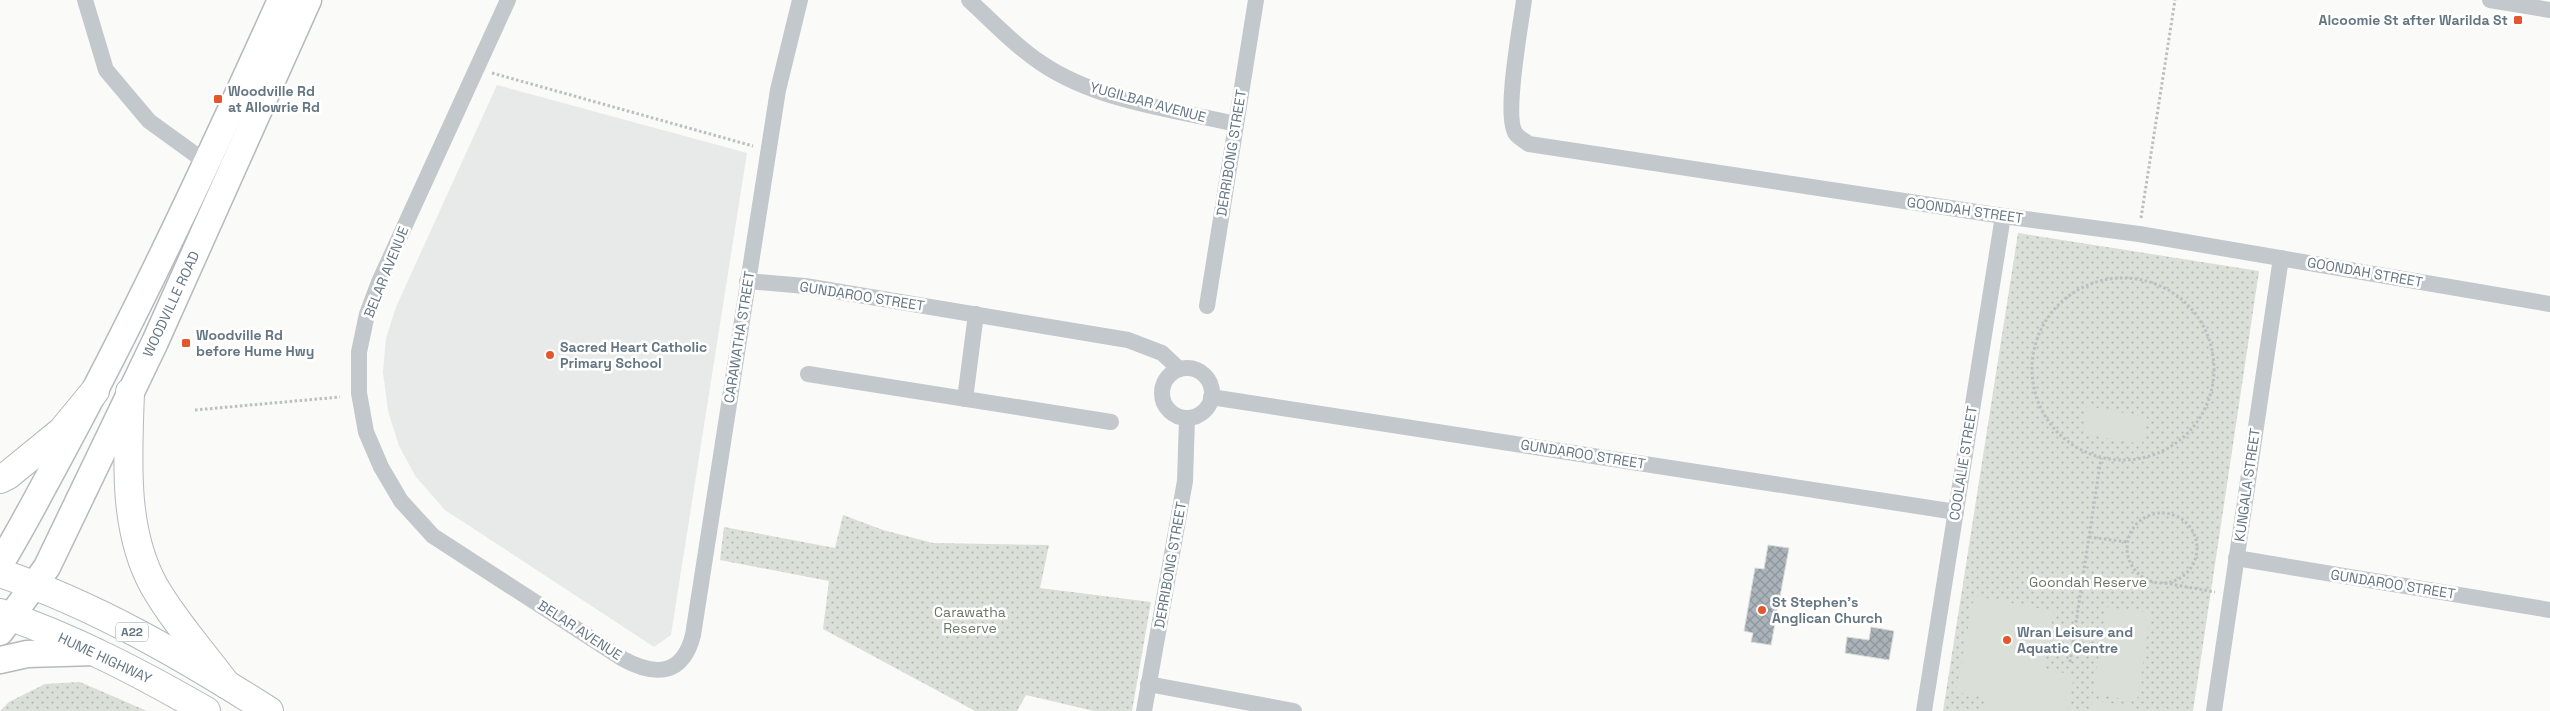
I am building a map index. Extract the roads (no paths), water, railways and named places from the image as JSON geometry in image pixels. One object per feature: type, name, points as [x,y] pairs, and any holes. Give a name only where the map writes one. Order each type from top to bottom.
[{"type":"highway","points":[[0,479],[8,475],[62,431],[95,390]]},
{"type":"highway","points":[[130,392],[129,490],[132,517],[144,564],[154,586],[226,684]]},
{"type":"highway","name":"HUME HIGHWAY","points":[[0,574],[14,610],[135,670],[206,711]]},
{"type":"highway","name":"HUME HIGHWAY","points":[[14,610],[99,614],[226,684],[268,711]]},
{"type":"main road","name":"WOODVILLE ROAD","points":[[0,564],[95,390],[207,163],[281,0]]},
{"type":"main road","name":"WOODVILLE ROAD","points":[[14,610],[48,567],[130,392],[308,0]]},
{"type":"main road","points":[[0,660],[27,654],[96,652]]},
{"type":"street","points":[[85,0],[106,70],[149,122],[207,163]]},
{"type":"street","name":"BELAR AVENUE","points":[[508,0],[397,240],[367,314],[359,352],[359,393],[366,432],[381,467],[401,501],[433,536],[634,665],[659,670],[672,668]]},
{"type":"street","name":"CARAWATHA STREET","points":[[672,668],[689,651],[693,635],[778,90],[800,0]]},
{"type":"street","name":"YUGILBAR AVENUE","points":[[969,0],[1040,63],[1075,82],[1115,96],[1236,124]]},
{"type":"street","name":"DERRIBONG STREET","points":[[1207,306],[1256,0]]},
{"type":"street","name":"GOONDAH STREET","points":[[1524,0],[1511,101],[1511,120],[1516,134],[1528,144],[2003,216],[2139,234],[2550,304]]},
{"type":"street","points":[[2490,0],[2550,10]]},
{"type":"street","name":"COOLALIE STREET","points":[[1924,711],[2003,216]]},
{"type":"street","name":"KUNGALA STREET","points":[[2214,711],[2281,258]]},
{"type":"street","name":"GUNDAROO STREET","points":[[747,281],[805,286],[1128,340],[1162,353],[1179,369]]},
{"type":"street","points":[[965,399],[976,314]]},
{"type":"street","points":[[1188,368],[1203,374],[1211,388],[1211,396],[1203,411],[1187,418],[1172,413],[1163,401],[1162,393],[1167,378],[1179,369],[1188,368]]},
{"type":"street","points":[[808,374],[1111,422]]},
{"type":"street","name":"GUNDAROO STREET","points":[[1211,396],[1956,512]]},
{"type":"street","name":"DERRIBONG STREET","points":[[1144,711],[1185,481],[1187,418]]},
{"type":"street","name":"GUNDAROO STREET","points":[[2236,558],[2550,610]]},
{"type":"street","points":[[1148,684],[1294,711]]},
{"type":"place","name":"Alcoomie St after Warilda St","points":[[2518,20]]},
{"type":"place","name":"Woodville Rd at Allowrie Rd","points":[[218,99]]},
{"type":"place","name":"Woodville Rd before Hume Hwy","points":[[186,343]]},
{"type":"place","name":"Sacred Heart Catholic Primary School","points":[[550,355]]},
{"type":"place","name":"St Stephen's Anglican Church","points":[[1762,610]]},
{"type":"place","name":"Wran Leisure and Aquatic Centre","points":[[2007,640]]},
{"type":"park label","name":"Goondah Reserve","points":[[2088,582]]},
{"type":"park label","name":"Carawatha Reserve","points":[[970,620]]}]
